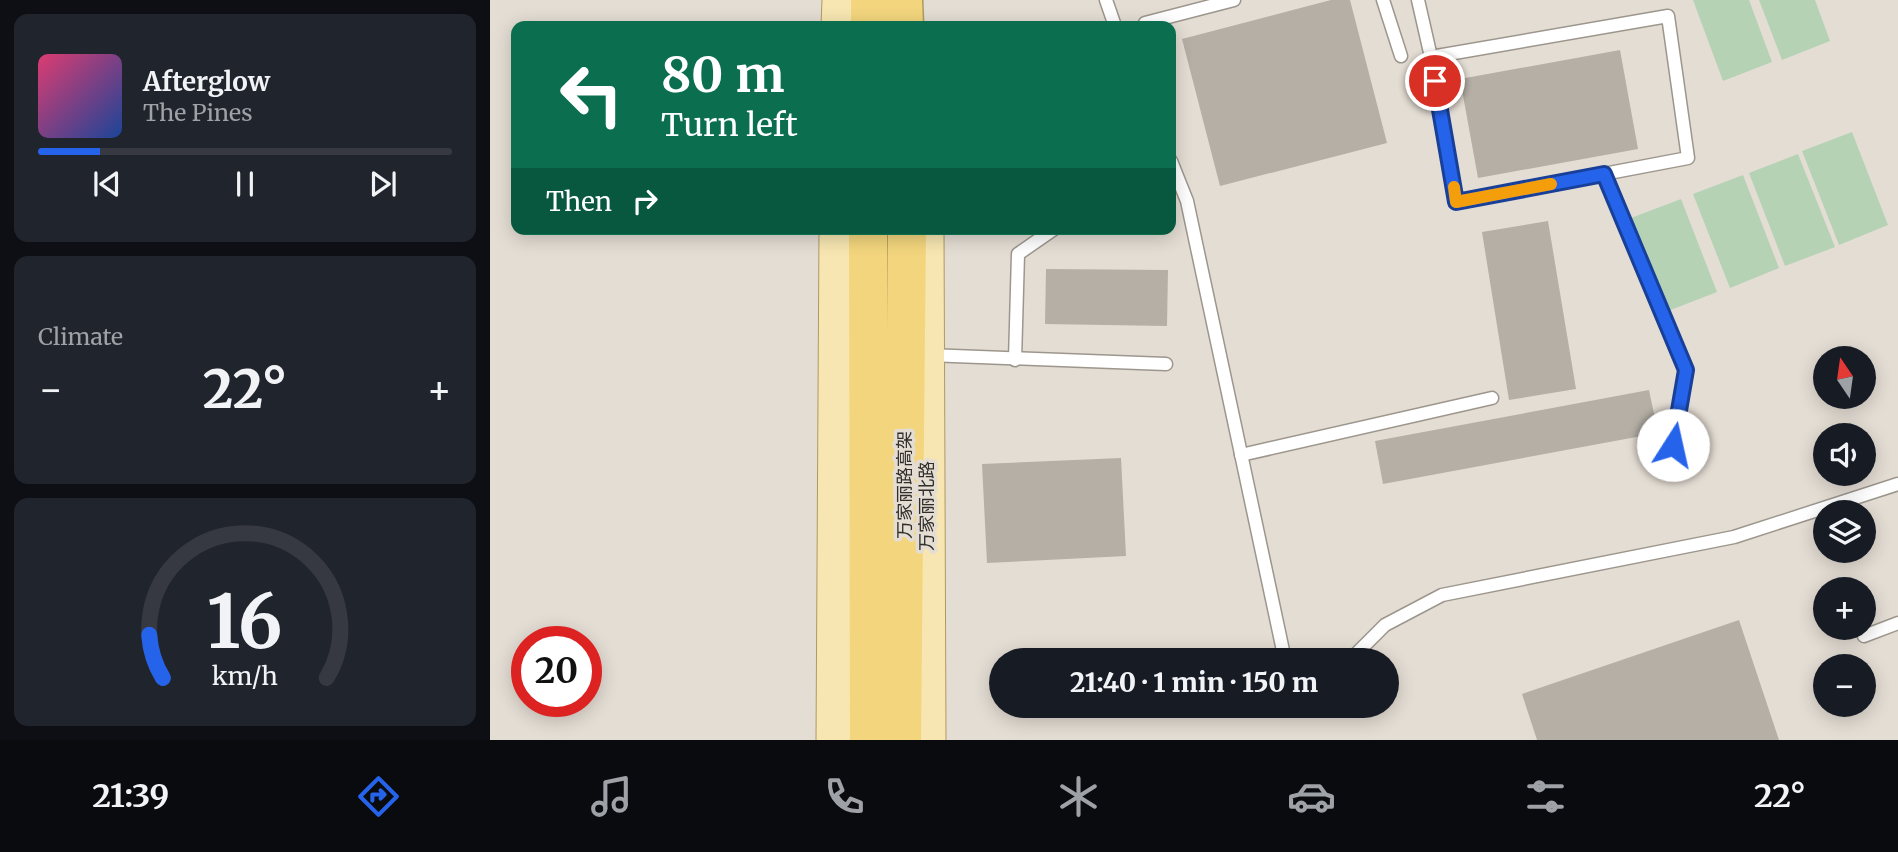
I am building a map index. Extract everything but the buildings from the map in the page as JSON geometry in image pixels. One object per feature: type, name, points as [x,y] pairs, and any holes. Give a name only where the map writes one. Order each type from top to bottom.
[{"type":"highway","points":[[870,0],[870,21]]},
{"type":"highway","points":[[903,0],[904,21]]},
{"type":"highway","name":"万家丽路高架","points":[[868,235],[869,740]]},
{"type":"highway","name":"万家丽路高架","points":[[902,740],[907,235]]},
{"type":"main road","points":[[840,21],[841,0]]},
{"type":"main road","points":[[922,0],[922,21]]},
{"type":"main road","points":[[835,740],[838,235]]},
{"type":"main road","name":"万家丽北路","points":[[925,235],[927,740]]},
{"type":"lane","points":[[1106,0],[1113,21]]},
{"type":"lane","points":[[1153,21],[1234,0]]},
{"type":"lane","points":[[1383,0],[1401,56]]},
{"type":"lane","points":[[1418,0],[1431,57],[1456,202],[1688,158],[1668,16],[1431,57]]},
{"type":"lane","points":[[1176,174],[1187,201],[1282,648]]},
{"type":"lane","points":[[1604,174],[1686,370],[1673,445]]},
{"type":"lane","points":[[1015,360],[1018,254],[1045,235]]},
{"type":"lane","points":[[927,355],[1166,364]]},
{"type":"lane","points":[[1241,455],[1492,398]]},
{"type":"lane","points":[[1362,648],[1385,625],[1442,595],[1734,537],[1898,484]]},
{"type":"lane","points":[[1876,631],[1898,623]]},
{"type":"green space","points":[[1693,0],[1749,0],[1772,62],[1723,81]]},
{"type":"green space","points":[[1759,0],[1815,0],[1830,41],[1782,60]]},
{"type":"green space","points":[[1852,132],[1888,225],[1839,245],[1802,151]]},
{"type":"green space","points":[[1798,154],[1835,247],[1785,266],[1749,173]]},
{"type":"green space","points":[[1743,175],[1779,268],[1730,288],[1693,194]]},
{"type":"green space","points":[[1681,199],[1717,292],[1668,311],[1631,218]]},
{"type":"slow traffic","points":[[1454,187],[1456,202],[1551,184]]},
{"type":"route","points":[[1435,81],[1456,202],[1604,174],[1686,370],[1673,445]]}]
